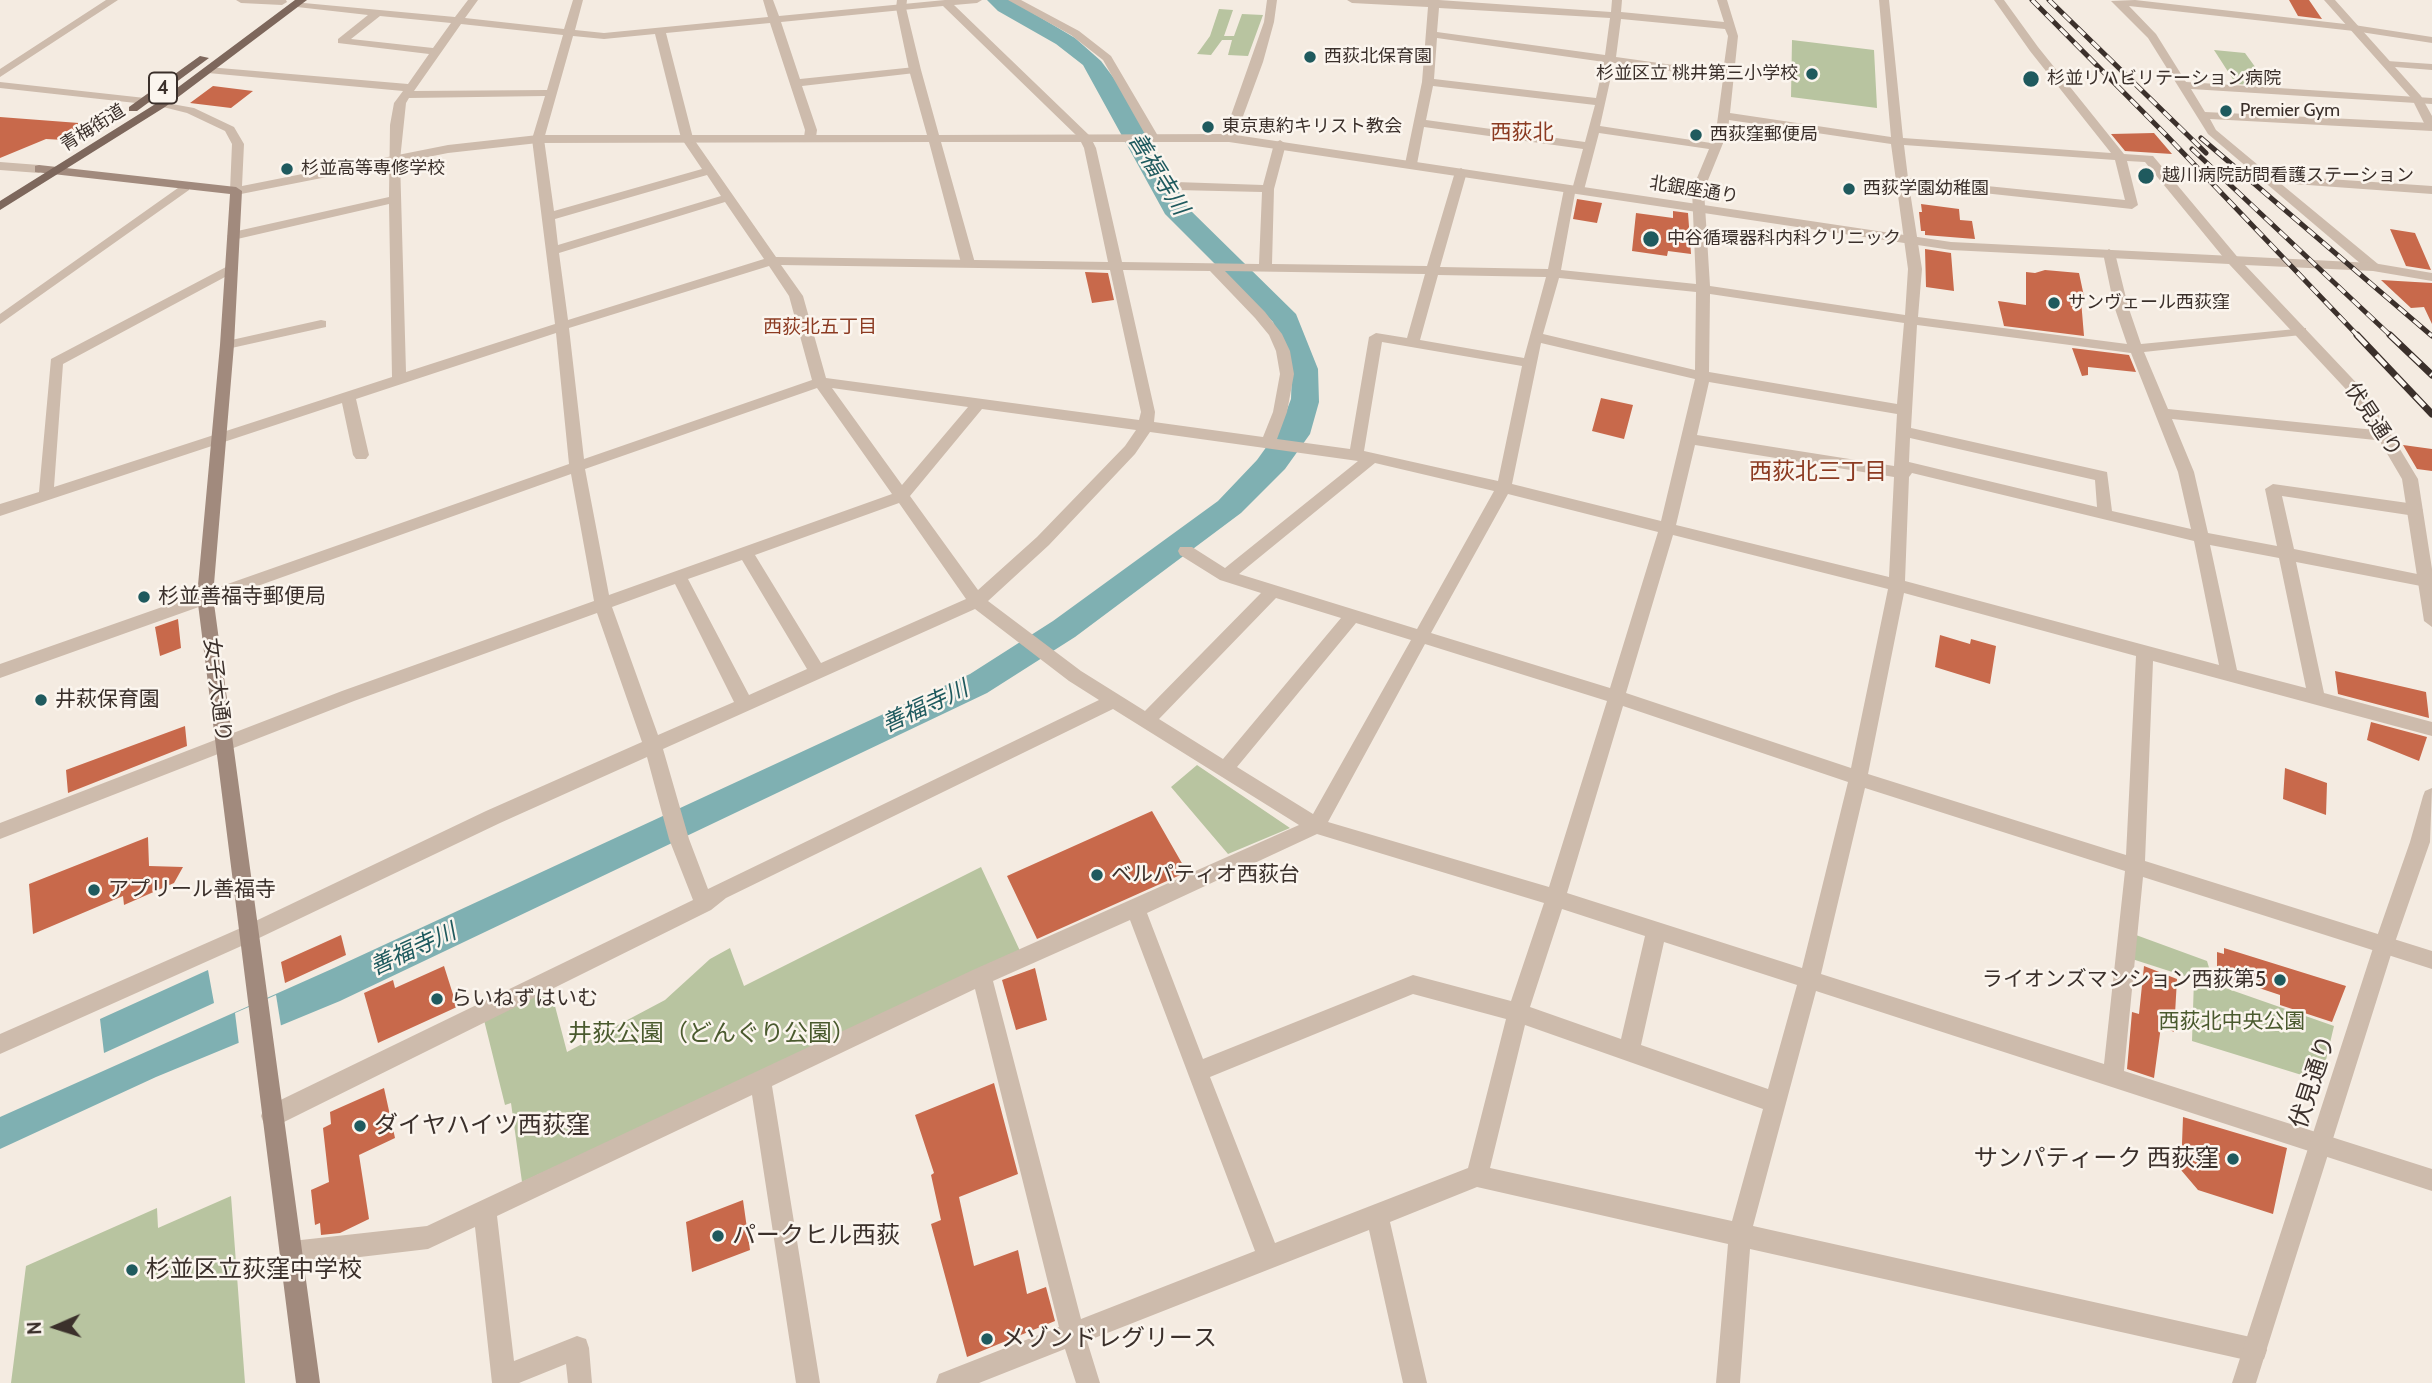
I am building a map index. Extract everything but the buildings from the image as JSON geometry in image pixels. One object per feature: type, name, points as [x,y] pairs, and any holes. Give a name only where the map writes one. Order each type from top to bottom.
[{"type":"main road","name":"青梅街道","points":[[0,193],[145,101],[283,1]]},
{"type":"main road","name":"青梅街道","points":[[0,206],[161,105],[300,2]]},
{"type":"main road","points":[[38,169],[236,191]]},
{"type":"main road","name":"女子大通り","points":[[236,191],[227,345],[205,596],[308,1383]]},
{"type":"street","points":[[0,74],[113,0]]},
{"type":"street","points":[[241,0],[283,1]]},
{"type":"street","points":[[398,381],[394,160],[400,103],[473,0]]},
{"type":"street","points":[[578,0],[538,139],[577,465],[603,605],[653,747],[678,838],[704,904]]},
{"type":"street","points":[[768,0],[811,130],[810,137]]},
{"type":"street","points":[[836,0],[838,14]]},
{"type":"street","points":[[300,2],[377,13],[604,36],[838,14],[902,4],[977,0]]},
{"type":"street","points":[[1013,0],[1075,33],[1107,58],[1150,136]]},
{"type":"street","points":[[1228,138],[1257,62],[1269,22],[1272,0]]},
{"type":"street","points":[[1352,0],[1616,15],[1729,26]]},
{"type":"street","points":[[292,1253],[428,1237],[982,976],[1316,826],[1504,487],[1535,337],[1574,189],[1601,102],[1617,0]]},
{"type":"street","points":[[1477,1177],[1518,1013],[1556,898],[1668,526],[1703,376],[1703,289],[1698,190],[1716,147],[1724,116],[1733,36],[1722,0]]},
{"type":"street","points":[[1728,1383],[1740,1233],[1809,979],[1858,778],[1898,585],[1904,410],[1916,269],[1898,141],[1884,0]]},
{"type":"street","points":[[1904,181],[2132,205],[2120,156],[2034,49],[1999,0]]},
{"type":"street","points":[[2114,0],[2354,28],[2432,40]]},
{"type":"street","points":[[2114,0],[2152,36],[2212,132],[2373,267]]},
{"type":"street","points":[[2329,0],[2417,98],[2432,127]]},
{"type":"street","points":[[0,1044],[250,933],[493,817],[977,601],[1043,541],[1130,450],[1146,426],[1148,412],[1094,164],[1084,136],[945,3]]},
{"type":"street","points":[[1410,164],[1428,82],[1434,3]]},
{"type":"street","points":[[902,4],[915,71],[968,263]]},
{"type":"street","points":[[377,13],[342,41],[437,52]]},
{"type":"street","points":[[660,31],[687,138],[796,296],[820,382],[977,601],[1042,651],[1115,700],[1316,826],[1556,898],[2432,1180]]},
{"type":"street","points":[[1430,34],[1728,76]]},
{"type":"street","points":[[2387,64],[2432,67]]},
{"type":"street","points":[[208,70],[409,92],[551,93]]},
{"type":"street","points":[[795,83],[915,71]]},
{"type":"street","points":[[1428,82],[1601,102]]},
{"type":"street","points":[[0,85],[145,101]]},
{"type":"street","points":[[2183,85],[2432,101]]},
{"type":"street","points":[[161,105],[190,110],[230,129],[238,144],[236,191]]},
{"type":"street","points":[[2201,115],[2432,127]]},
{"type":"street","name":"伏見通り","points":[[1724,116],[1898,141],[2142,157],[2154,162],[2233,260],[2361,396],[2410,479],[2432,621]]},
{"type":"street","points":[[1420,123],[1589,146]]},
{"type":"street","points":[[1594,129],[1716,147]]},
{"type":"street","name":"北銀座通り","points":[[236,191],[469,146],[538,139],[1084,136],[1228,138],[1951,246],[2373,267],[2432,277]]},
{"type":"street","points":[[1265,268],[1268,189],[1280,144]]},
{"type":"street","points":[[0,166],[38,169]]},
{"type":"street","points":[[548,217],[711,170]]},
{"type":"street","points":[[1412,343],[1461,172]]},
{"type":"street","points":[[2265,178],[2432,190]]},
{"type":"street","points":[[1176,186],[1268,189]]},
{"type":"street","points":[[0,320],[185,187]]},
{"type":"street","points":[[552,251],[729,197]]},
{"type":"street","points":[[233,236],[395,199]]},
{"type":"street","points":[[2109,253],[2121,306],[2136,349],[2186,472],[2229,674]]},
{"type":"street","points":[[0,510],[562,326],[772,261],[1553,273],[1703,289],[2009,335],[2136,349],[2301,331]]},
{"type":"street","points":[[1218,268],[1276,334],[1283,351],[1287,374],[1271,443]]},
{"type":"street","points":[[46,495],[56,362],[231,270]]},
{"type":"street","points":[[227,345],[321,324]]},
{"type":"street","points":[[1227,576],[1364,456],[1376,337],[1530,363]]},
{"type":"street","points":[[1535,337],[1703,376],[1904,410]]},
{"type":"street","points":[[0,671],[205,596],[820,382],[1364,456],[1668,526],[2316,696],[2432,729]]},
{"type":"street","points":[[348,397],[361,455]]},
{"type":"street","points":[[0,831],[348,696],[902,496],[979,403]]},
{"type":"street","points":[[2163,413],[2385,436]]},
{"type":"street","points":[[1905,432],[2102,477],[2105,515]]},
{"type":"street","points":[[1689,439],[1904,469],[2288,555],[2429,590]]},
{"type":"street","points":[[2316,696],[2273,489],[2416,510]]},
{"type":"street","points":[[1186,551],[1227,576],[1616,697],[1858,778],[2432,960]]},
{"type":"street","points":[[746,552],[818,673]]},
{"type":"street","points":[[679,577],[745,705]]},
{"type":"street","points":[[1147,720],[1275,589]]},
{"type":"street","points":[[1226,769],[1353,615]]},
{"type":"street","points":[[2112,1078],[2135,864],[2146,652]]},
{"type":"street","points":[[272,1116],[704,904],[719,892],[1115,700]]},
{"type":"street","name":"伏見通り","points":[[2244,1383],[2384,945],[2420,842],[2432,796]]},
{"type":"street","points":[[1135,908],[1269,1258]]},
{"type":"street","points":[[1629,1050],[1656,930]]},
{"type":"street","points":[[982,976],[1073,1334],[1088,1383]]},
{"type":"street","points":[[1199,1071],[1413,985],[1518,1013],[1774,1102]]},
{"type":"street","points":[[760,1079],[808,1383]]},
{"type":"street","points":[[948,1383],[1477,1177],[1740,1233],[2255,1350]]},
{"type":"street","points":[[485,1210],[504,1380],[577,1348],[580,1383]]},
{"type":"street","points":[[1377,1216],[1415,1383]]},
{"type":"green space","points":[[1219,9],[1233,10],[1224,36],[1234,36],[1242,14],[1263,15],[1248,56],[1228,55],[1232,40],[1222,40],[1211,55],[1197,54],[1210,36]]},
{"type":"green space","points":[[1792,40],[1874,50],[1877,108],[1791,97]]},
{"type":"green space","points":[[2214,50],[2245,53],[2269,86],[2236,84]]},
{"type":"green space","points":[[1197,765],[1290,828],[1228,854],[1171,787]]},
{"type":"green space","name":"井荻公園（どんぐり公園）","points":[[981,867],[1021,953],[522,1182],[511,1103],[505,1105],[484,1020],[550,987],[567,1052],[665,1000],[710,959],[730,948],[744,986]]},
{"type":"green space","name":"西荻北中央公園","points":[[2136,935],[2207,961],[2214,984],[2334,1026],[2321,1081],[2192,1041],[2194,979],[2132,959]]},
{"type":"green space","points":[[231,1196],[245,1383],[11,1383],[26,1266],[157,1208],[158,1228]]},
{"type":"water","name":"善福寺川","points":[[987,0],[1011,0],[1075,38],[1101,61],[1122,89],[1188,208],[1296,314],[1318,369],[1319,402],[1310,434],[1285,469],[1241,513],[1075,637],[987,693],[340,1001],[156,1077],[0,1149],[0,1117],[334,968],[970,674],[1053,621],[1218,501],[1257,460],[1280,428],[1291,399],[1292,372],[1273,322],[1165,214],[1083,65],[1056,44],[998,11]]},
{"type":"water","points":[[208,970],[214,1003],[104,1053],[100,1019]]},
{"type":"pier","points":[[276,995],[281,1026],[239,1045],[235,1013]]},
{"type":"railway","points":[[2032,0],[2166,135],[2359,337]]},
{"type":"railway","points":[[2049,0],[2206,153]]},
{"type":"railway","points":[[2201,138],[2432,336]]},
{"type":"railway","points":[[2192,149],[2392,337]]},
{"type":"railway","points":[[2357,335],[2432,414]]},
{"type":"railway","points":[[2390,335],[2432,375]]},
{"type":"place","name":"西荻北保育園","points":[[1310,57]]},
{"type":"place","name":"杉並区立 桃井第三小学校","points":[[1812,74]]},
{"type":"place","name":"杉並リハビリテーション病院","points":[[2031,79]]},
{"type":"place","name":"Premier Gym","points":[[2226,111]]},
{"type":"place","name":"東京恵約キリスト教会","points":[[1208,127]]},
{"type":"place","name":"西荻窪郵便局","points":[[1696,135]]},
{"type":"place","name":"杉並高等専修学校","points":[[287,169]]},
{"type":"place","name":"越川病院訪問看護ステーション","points":[[2146,176]]},
{"type":"place","name":"西荻学園幼稚園","points":[[1849,189]]},
{"type":"place","name":"中谷循環器科内科クリニック","points":[[1651,239]]},
{"type":"place","name":"サンヴェール西荻窪","points":[[2054,303]]},
{"type":"place","name":"杉並善福寺郵便局","points":[[144,597]]},
{"type":"place","name":"井萩保育園","points":[[41,700]]},
{"type":"place","name":"ベルパティオ西荻台","points":[[1097,875]]},
{"type":"place","name":"アプリール善福寺","points":[[94,890]]},
{"type":"place","name":"ライオンズマンション西荻第5","points":[[2280,980]]},
{"type":"place","name":"らいねずはいむ","points":[[437,999]]},
{"type":"place","name":"ダイヤハイツ西荻窪","points":[[360,1126]]},
{"type":"place","name":"サンパティーク 西荻窪","points":[[2233,1159]]},
{"type":"place","name":"パークヒル西荻","points":[[718,1236]]},
{"type":"place","name":"杉並区立荻窪中学校","points":[[132,1270]]},
{"type":"place","name":"メゾンドレグリース","points":[[987,1339]]},
{"type":"district","name":"西荻北","points":[[1522,133]]},
{"type":"district","name":"西荻北五丁目","points":[[820,327]]},
{"type":"district","name":"西荻北三丁目","points":[[1818,472]]}]
